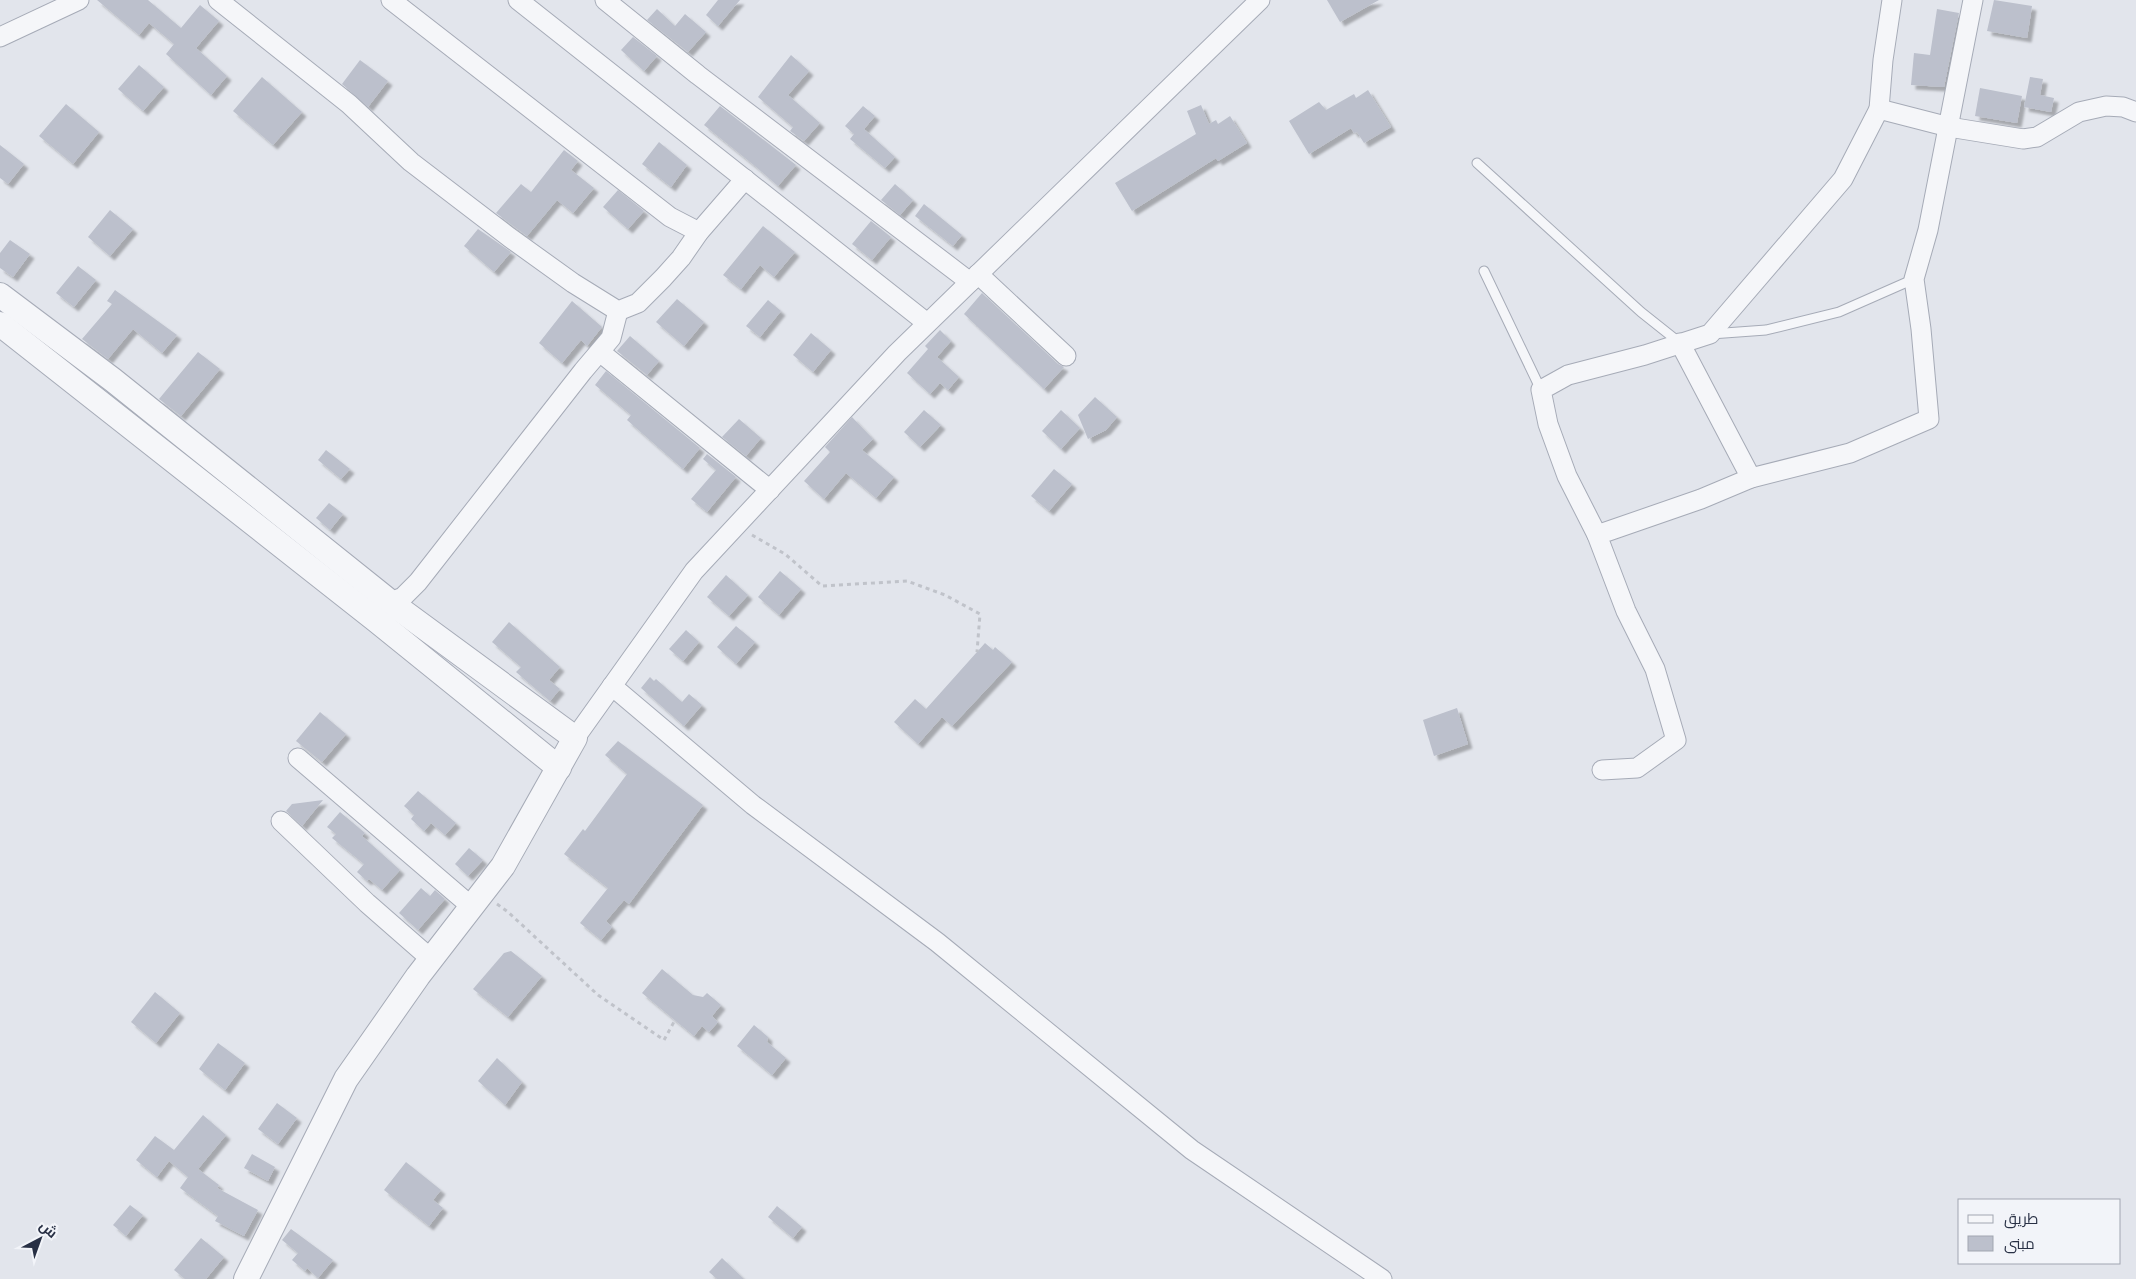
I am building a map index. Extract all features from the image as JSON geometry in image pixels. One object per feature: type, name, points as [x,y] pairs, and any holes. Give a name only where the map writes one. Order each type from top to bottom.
[{"type":"street","points":[[0,37],[79,0]]},
{"type":"street","points":[[218,0],[349,104],[412,162],[456,197],[533,254],[618,311]]},
{"type":"street","points":[[391,0],[670,217],[699,232]]},
{"type":"street","points":[[518,0],[927,323]]},
{"type":"street","points":[[605,0],[698,75],[974,278],[1066,356]]},
{"type":"street","points":[[246,1279],[346,1079],[431,960],[503,866],[575,738],[694,571],[927,323],[1260,0]]},
{"type":"street","points":[[1602,770],[1637,768],[1676,740],[1655,669],[1626,611],[1597,534],[1567,476],[1548,424],[1540,390],[1568,375],[1710,334],[1843,179],[1879,110],[1883,60],[1892,0]]},
{"type":"street","points":[[1597,534],[1701,499],[1751,478],[1850,453],[1929,419],[1921,329],[1914,279],[1928,230],[1973,0]]},
{"type":"street","points":[[1879,110],[1949,127],[2023,139],[2037,137],[2079,112],[2106,106],[2123,107],[2136,112]]},
{"type":"street","points":[[618,311],[638,303],[681,258],[699,232],[745,180]]},
{"type":"street","points":[[0,294],[113,380],[384,611],[559,768]]},
{"type":"street","points":[[384,611],[403,597],[418,582],[611,338],[618,311]]},
{"type":"street","points":[[0,324],[98,401],[384,611],[575,738]]},
{"type":"street","points":[[1680,343],[1751,478]]},
{"type":"street","points":[[600,352],[770,490]]},
{"type":"street","points":[[98,401],[113,380]]},
{"type":"street","points":[[612,686],[753,805],[937,942],[1192,1150],[1382,1279]]},
{"type":"street","points":[[298,758],[477,900]]},
{"type":"street","points":[[280,821],[431,960]]},
{"type":"lane","points":[[1477,162],[1572,246],[1641,312],[1680,343]]},
{"type":"lane","points":[[1484,271],[1540,390]]},
{"type":"lane","points":[[1710,334],[1766,330],[1839,312],[1914,279]]},
{"type":"path","points":[[736,526],[785,554],[822,586],[907,581],[945,595],[980,614],[977,652]]},
{"type":"path","points":[[477,900],[508,912],[598,995],[664,1040],[675,1020]]},
{"type":"building","points":[[97,0],[148,0],[181,28],[200,5],[219,21],[196,48],[227,76],[211,95],[166,54],[174,44],[149,23],[139,35]]},
{"type":"building","points":[[718,0],[740,0],[718,26],[706,15]]},
{"type":"building","points":[[1327,0],[1379,0],[1340,22]]},
{"type":"building","points":[[1994,0],[2032,6],[2027,38],[1987,31]]},
{"type":"building","points":[[657,9],[675,26],[685,14],[706,32],[688,52],[647,20]]},
{"type":"building","points":[[1937,9],[1959,13],[1944,87],[1911,85],[1914,53],[1930,55]]},
{"type":"building","points":[[633,37],[657,56],[644,71],[621,50]]},
{"type":"building","points":[[791,55],[809,71],[788,95],[820,123],[804,141],[790,131],[793,127],[758,97]]},
{"type":"building","points":[[360,60],[388,81],[368,107],[342,84]]},
{"type":"building","points":[[139,65],[164,87],[143,111],[118,89]]},
{"type":"building","points":[[262,77],[302,112],[273,145],[233,111]]},
{"type":"building","points":[[2030,77],[2043,79],[2040,95],[2054,98],[2051,112],[2024,107]]},
{"type":"building","points":[[1980,88],[2022,96],[2017,123],[1975,116]]},
{"type":"building","points":[[1368,90],[1391,127],[1364,143],[1357,132],[1354,133],[1351,128],[1309,154],[1289,121],[1319,102],[1326,110],[1354,94],[1356,98]]},
{"type":"building","points":[[66,104],[99,132],[73,164],[39,136]]},
{"type":"building","points":[[1201,105],[1209,124],[1216,120],[1218,124],[1230,116],[1247,143],[1218,161],[1216,158],[1132,211],[1115,183],[1196,134],[1187,111]]},
{"type":"building","points":[[720,106],[796,165],[778,186],[704,125]]},
{"type":"building","points":[[863,106],[875,116],[864,129],[895,157],[885,168],[850,139],[854,134],[845,126]]},
{"type":"building","points":[[659,142],[687,165],[671,187],[642,164]]},
{"type":"building","points":[[0,145],[24,164],[8,184],[0,178]]},
{"type":"building","points":[[564,150],[578,161],[571,170],[594,188],[573,213],[557,200],[527,236],[496,213],[521,184],[531,192]]},
{"type":"building","points":[[895,184],[913,200],[900,215],[881,200]]},
{"type":"building","points":[[618,190],[644,211],[628,229],[603,207]]},
{"type":"building","points":[[924,204],[962,235],[953,246],[915,216]]},
{"type":"building","points":[[110,210],[133,229],[110,256],[88,237]]},
{"type":"building","points":[[871,221],[891,237],[872,260],[852,244]]},
{"type":"building","points":[[763,226],[795,252],[774,277],[760,265],[741,289],[723,275]]},
{"type":"building","points":[[478,229],[511,252],[494,272],[464,246]]},
{"type":"building","points":[[10,240],[30,254],[13,277],[0,268],[0,253]]},
{"type":"building","points":[[78,266],[96,280],[74,307],[56,293]]},
{"type":"building","points":[[115,290],[177,335],[162,353],[133,329],[108,359],[82,339],[112,304],[107,301]]},
{"type":"building","points":[[982,293],[1058,364],[1064,367],[1044,389],[964,314]]},
{"type":"building","points":[[677,299],[704,322],[684,346],[656,322]]},
{"type":"building","points":[[768,300],[781,311],[760,337],[746,326]]},
{"type":"building","points":[[572,301],[602,327],[587,346],[581,340],[562,363],[539,343]]},
{"type":"building","points":[[940,330],[951,341],[937,357],[959,377],[948,390],[940,383],[930,394],[907,373],[928,349],[925,346]]},
{"type":"building","points":[[811,333],[831,350],[813,372],[793,355]]},
{"type":"building","points":[[630,336],[659,361],[647,375],[617,351]]},
{"type":"building","points":[[198,352],[220,369],[181,416],[159,399]]},
{"type":"building","points":[[606,371],[700,448],[683,469],[627,420],[631,415],[595,385]]},
{"type":"building","points":[[1095,397],[1117,417],[1106,430],[1088,439],[1078,415]]},
{"type":"building","points":[[924,410],[941,425],[920,447],[904,432]]},
{"type":"building","points":[[1061,410],[1080,428],[1061,449],[1042,431]]},
{"type":"building","points":[[852,417],[873,439],[862,450],[894,477],[876,498],[846,473],[824,499],[804,481],[830,452],[825,447]]},
{"type":"building","points":[[739,419],[761,438],[746,456],[722,437]]},
{"type":"building","points":[[326,450],[350,469],[341,479],[318,460]]},
{"type":"building","points":[[707,454],[736,477],[707,512],[691,499],[716,470],[703,459]]},
{"type":"building","points":[[1054,469],[1072,484],[1049,511],[1031,496]]},
{"type":"building","points":[[329,503],[343,514],[330,530],[316,518]]},
{"type":"building","points":[[780,571],[801,589],[779,615],[758,597]]},
{"type":"building","points":[[726,575],[748,595],[729,616],[707,597]]},
{"type":"building","points":[[509,622],[560,667],[549,680],[560,689],[550,701],[516,672],[521,667],[492,642]]},
{"type":"building","points":[[736,626],[755,642],[736,664],[717,647]]},
{"type":"building","points":[[686,630],[699,642],[683,661],[669,649]]},
{"type":"building","points":[[985,643],[993,650],[995,647],[1012,662],[952,726],[942,717],[918,744],[894,722],[915,699],[926,709]]},
{"type":"building","points":[[650,677],[654,681],[656,679],[682,702],[689,694],[702,705],[684,726],[641,688]]},
{"type":"building","points":[[1457,708],[1468,744],[1434,756],[1423,720]]},
{"type":"building","points":[[320,712],[346,734],[322,762],[296,741]]},
{"type":"building","points":[[618,741],[703,805],[629,904],[624,900],[606,921],[612,927],[601,940],[580,923],[608,888],[564,854],[583,829],[585,831],[627,774],[605,755]]},
{"type":"building","points":[[418,791],[456,823],[445,835],[431,823],[424,831],[411,819],[414,815],[404,806]]},
{"type":"building","points":[[323,800],[302,826],[286,811],[292,804]]},
{"type":"building","points":[[340,812],[365,833],[362,836],[400,870],[382,890],[357,872],[364,864],[332,838],[336,834],[327,827]]},
{"type":"building","points":[[469,848],[483,860],[468,876],[455,864]]},
{"type":"building","points":[[421,888],[430,896],[435,890],[445,899],[418,930],[399,913]]},
{"type":"building","points":[[511,951],[542,976],[508,1017],[473,989],[504,953]]},
{"type":"building","points":[[662,969],[693,995],[703,997],[707,993],[721,1005],[712,1016],[718,1022],[709,1032],[702,1026],[694,1036],[642,993]]},
{"type":"building","points":[[155,992],[180,1013],[156,1043],[131,1022]]},
{"type":"building","points":[[754,1025],[768,1037],[767,1042],[786,1058],[772,1075],[737,1046]]},
{"type":"building","points":[[218,1043],[245,1063],[225,1090],[199,1069]]},
{"type":"building","points":[[497,1058],[522,1082],[505,1105],[478,1081]]},
{"type":"building","points":[[277,1103],[297,1118],[278,1144],[258,1129]]},
{"type":"building","points":[[203,1115],[226,1135],[198,1169],[219,1185],[217,1188],[258,1210],[244,1236],[215,1221],[218,1216],[180,1188],[188,1177],[169,1161],[157,1177],[136,1160],[155,1136],[174,1150]]},
{"type":"building","points":[[252,1154],[275,1167],[268,1181],[244,1168]]},
{"type":"building","points":[[406,1162],[441,1190],[433,1200],[443,1208],[429,1226],[384,1190]]},
{"type":"building","points":[[130,1205],[143,1215],[126,1236],[113,1225]]},
{"type":"building","points":[[777,1206],[802,1227],[793,1238],[768,1217]]},
{"type":"building","points":[[291,1229],[333,1260],[318,1278],[307,1268],[305,1271],[292,1260],[298,1253],[282,1240]]},
{"type":"building","points":[[201,1238],[224,1257],[206,1279],[185,1279],[174,1270]]},
{"type":"building","points":[[722,1258],[744,1279],[717,1279],[709,1272]]}]
